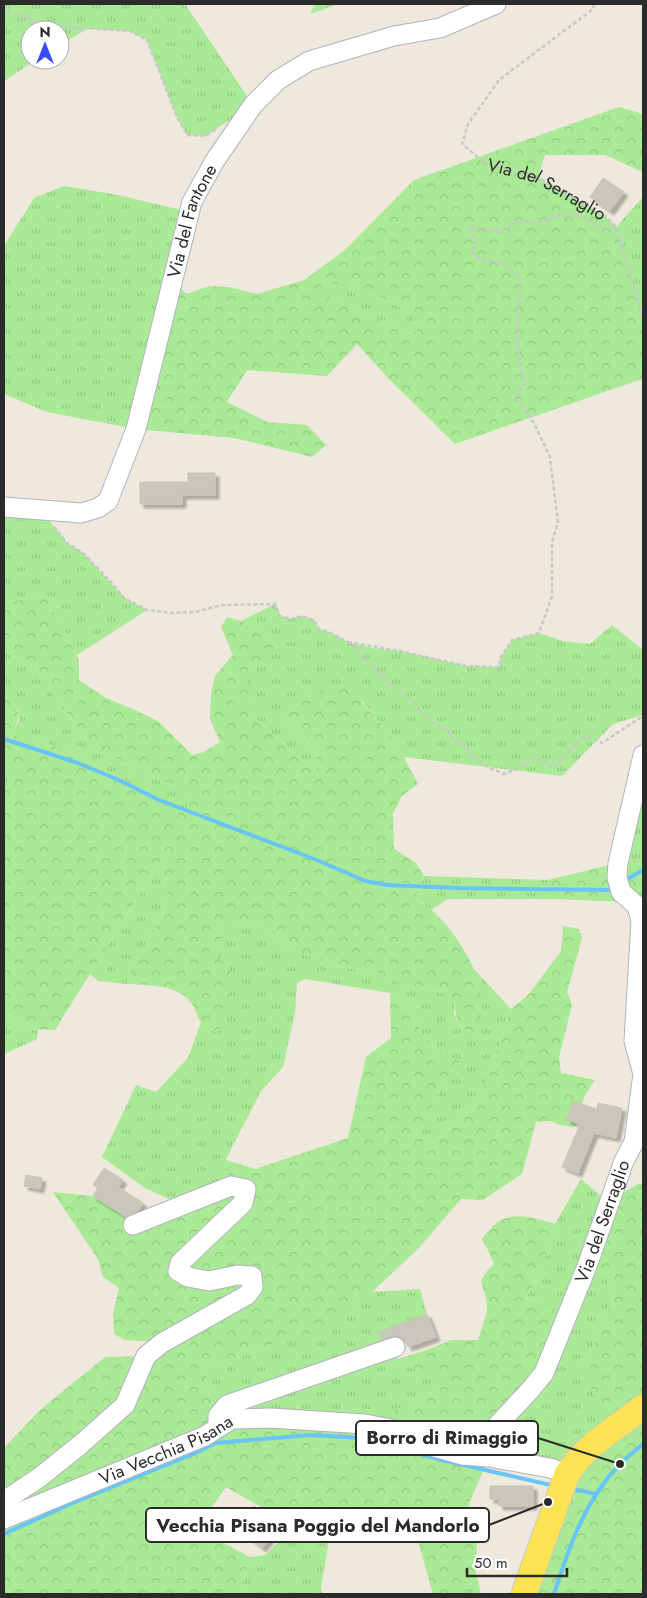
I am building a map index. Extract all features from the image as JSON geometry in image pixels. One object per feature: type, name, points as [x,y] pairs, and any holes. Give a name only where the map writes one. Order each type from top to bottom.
[{"type":"main road","points":[[522,1593],[568,1474],[580,1457],[596,1442],[643,1407]]},
{"type":"street","name":"Via del Fantone","points":[[4,507],[81,513],[98,508],[108,501],[136,429],[192,202],[214,162],[253,105],[278,80],[309,61],[394,36],[440,28],[496,4]]},
{"type":"street","name":"Via del Serraglio","points":[[463,1455],[492,1430],[544,1373],[587,1266],[624,1161],[634,1142],[643,1074],[634,1041],[641,920],[637,906],[619,884],[618,863],[643,755]]},
{"type":"street","points":[[4,1502],[80,1445],[124,1405],[146,1356],[162,1342],[247,1295],[253,1287],[252,1276],[238,1275],[209,1281],[188,1277],[178,1272],[180,1263],[242,1203],[246,1189],[231,1186],[133,1225]]},
{"type":"street","points":[[218,1427],[218,1416],[227,1405],[395,1347]]},
{"type":"street","name":"Via Vecchia Pisana","points":[[4,1519],[205,1436],[232,1419],[271,1418],[365,1424],[391,1429],[417,1442],[463,1455],[489,1457],[550,1468],[568,1474]]},
{"type":"path","name":"Via del Serraglio","points":[[594,4],[593,9],[499,80],[468,124],[462,144],[486,164],[538,177],[605,216],[616,227],[643,318]]},
{"type":"path","points":[[4,6],[8,11],[36,21],[66,27],[130,31],[147,40],[177,117],[187,135],[205,136],[221,126]]},
{"type":"path","points":[[348,642],[400,651],[466,666],[499,667],[501,657],[512,640],[539,633],[552,596],[552,542],[558,522],[550,457],[534,423],[516,398],[525,384],[519,367],[518,348],[518,304],[521,277],[503,264],[479,258],[471,252],[476,242],[469,228],[482,228],[499,232],[521,220],[536,223],[558,216],[581,216],[602,228],[616,227]]},
{"type":"path","points":[[44,511],[68,544],[83,553],[124,598],[147,610],[172,613],[195,612],[222,605],[275,604],[280,616],[291,619],[302,616],[314,620],[319,629],[330,632],[348,642],[388,682],[412,701],[428,720],[449,732],[455,742],[464,744],[472,757],[489,768],[504,774],[519,768],[535,758],[554,767],[583,738],[593,738],[602,743],[643,716]]},
{"type":"green space","points":[[4,4],[185,4],[253,105],[205,136],[187,135],[177,117],[147,40],[130,31],[87,29],[70,39],[70,20],[20,20],[21,70],[4,81]]},
{"type":"green space","points":[[315,4],[338,4],[310,14]]},
{"type":"green space","points":[[619,107],[643,114],[643,172],[605,155],[545,155],[538,177],[605,216],[616,227],[643,317],[643,380],[455,444],[389,379],[357,344],[327,376],[247,370],[227,402],[267,422],[307,425],[326,445],[312,457],[234,438],[136,429],[172,282],[187,294],[209,286],[229,287],[257,294],[304,280],[345,250],[414,180]],"holes":[[[334,280],[370,293],[407,311],[413,317],[417,331],[413,333],[403,332],[339,303],[323,292]]]},
{"type":"green space","points":[[64,186],[118,195],[190,212],[136,429],[47,412],[4,394],[4,246],[34,198]]},
{"type":"green space","points":[[643,197],[643,309],[640,308],[616,227]]},
{"type":"green space","points":[[334,280],[370,293],[407,311],[413,317],[417,331],[413,333],[403,332],[339,303],[322,292]]},
{"type":"green space","points":[[4,507],[47,518],[68,544],[83,553],[126,599],[147,610],[77,655],[46,597],[4,602]]},
{"type":"green space","points":[[46,597],[79,661],[79,680],[106,698],[158,721],[192,755],[204,752],[220,742],[210,719],[211,694],[215,676],[233,655],[221,627],[227,617],[241,621],[276,645],[273,651],[248,668],[248,702],[253,717],[293,754],[318,771],[318,763],[313,748],[283,716],[300,702],[323,689],[335,684],[347,685],[388,732],[418,784],[402,796],[393,813],[394,849],[416,863],[424,876],[415,899],[424,904],[444,922],[469,958],[478,980],[481,1034],[473,1034],[463,1028],[459,1024],[455,1012],[454,999],[435,990],[403,986],[375,972],[339,967],[289,948],[276,934],[260,926],[237,921],[223,926],[217,957],[237,977],[218,1033],[201,1022],[192,1004],[175,990],[158,986],[127,984],[129,974],[165,910],[167,895],[161,860],[55,1030],[27,1029],[4,1011],[4,785],[9,781],[10,759],[4,760],[4,692],[18,710],[18,719],[13,732],[23,740],[47,743],[80,757],[159,800],[188,811],[186,793],[95,749],[83,736],[51,692],[50,680],[41,675],[30,662],[12,656],[4,634],[4,602]]},
{"type":"green space","points":[[275,604],[281,616],[291,619],[302,616],[314,620],[319,629],[348,642],[373,648],[400,651],[466,666],[499,667],[501,657],[512,640],[539,633],[563,641],[590,644],[612,625],[643,650],[643,715],[613,724],[562,776],[404,757],[388,732],[362,701],[313,694],[283,716],[312,748],[319,764],[319,772],[293,754],[253,717],[248,702],[248,668],[276,645],[241,621]]},
{"type":"green space","points":[[4,634],[12,656],[30,662],[41,675],[50,680],[51,692],[83,736],[95,749],[186,793],[188,811],[159,800],[80,757],[47,743],[23,741],[13,732],[19,721],[19,711],[4,692]]},
{"type":"green space","points":[[643,755],[643,858],[618,863]]},
{"type":"green space","points":[[10,758],[9,781],[4,785],[4,760]]},
{"type":"green space","points":[[643,858],[643,907],[631,902],[550,899],[548,880]]},
{"type":"green space","points":[[161,860],[167,895],[165,910],[129,974],[127,984],[99,981],[90,974]]},
{"type":"green space","points":[[424,876],[548,880],[550,899],[448,899],[431,910],[421,901],[415,899]]},
{"type":"green space","points":[[237,921],[260,926],[276,934],[289,948],[339,967],[375,972],[404,986],[435,990],[454,999],[454,1014],[462,1029],[474,1034],[478,979],[472,967],[511,1009],[478,1103],[436,1141],[424,1140],[420,1124],[433,1107],[444,1080],[458,1061],[438,1051],[420,1032],[415,1010],[390,993],[305,979],[297,983],[295,1013],[283,1067],[261,1091],[226,1159],[231,1186],[182,1205],[145,1188],[102,1157],[136,1085],[156,1092],[188,1058],[201,1022],[217,1033],[217,957],[223,925]]},
{"type":"green space","points":[[563,926],[579,929],[582,938],[567,992],[572,1005],[559,1057],[561,1073],[595,1080],[585,1095],[575,1127],[560,1125],[551,1121],[536,1122],[522,1174],[483,1200],[461,1199],[417,1250],[358,1305],[315,1333],[270,1345],[238,1358],[209,1362],[207,1370],[208,1390],[218,1416],[391,1429],[393,1411],[427,1396],[445,1384],[445,1372],[419,1372],[397,1359],[451,1340],[478,1340],[487,1310],[482,1280],[483,1276],[494,1264],[482,1239],[496,1223],[508,1218],[522,1216],[555,1224],[558,1232],[526,1299],[542,1303],[567,1314],[531,1389],[517,1433],[492,1438],[464,1455],[489,1457],[469,1504],[477,1524],[476,1574],[481,1594],[433,1594],[415,1530],[388,1523],[311,1547],[294,1526],[226,1487],[201,1522],[206,1541],[220,1541],[250,1557],[240,1594],[4,1594],[4,1448],[40,1410],[105,1357],[146,1356],[161,1342],[125,1340],[114,1334],[113,1313],[119,1288],[103,1277],[98,1259],[53,1192],[93,1196],[131,1221],[231,1186],[226,1160],[255,1169],[348,1138],[366,1057],[391,1038],[390,993],[415,1010],[420,1032],[438,1051],[459,1061],[444,1080],[433,1107],[421,1124],[424,1140],[436,1141],[478,1103],[511,1009],[529,994],[561,951]]},
{"type":"green space","points":[[4,1011],[27,1029],[38,1030],[37,1039],[4,1054]]},
{"type":"green space","points":[[581,1179],[608,1202],[593,1248],[614,1295],[599,1336],[581,1366],[616,1427],[567,1474],[463,1455],[542,1303],[526,1299],[558,1232],[555,1224]]},
{"type":"green space","points":[[640,1183],[643,1185],[643,1594],[499,1594],[525,1591],[567,1474],[616,1427],[591,1390],[581,1366],[599,1336],[614,1295],[593,1248],[608,1202]]},
{"type":"green space","points":[[420,1289],[427,1314],[379,1332],[384,1346],[395,1347],[397,1359],[419,1372],[445,1372],[445,1384],[427,1396],[394,1411],[391,1429],[218,1416],[208,1390],[207,1370],[209,1362],[238,1358],[270,1345],[358,1305],[371,1292]]},
{"type":"green space","points":[[295,1526],[311,1547],[329,1541],[321,1587],[322,1594],[240,1594],[250,1557],[265,1555]]},
{"type":"building","points":[[603,178],[624,192],[610,211],[590,197]]},
{"type":"building","points":[[188,473],[215,473],[215,495],[182,495],[182,504],[140,504],[140,482],[188,482]]},
{"type":"building","points":[[573,1101],[597,1109],[598,1103],[622,1108],[616,1138],[594,1133],[578,1173],[562,1167],[580,1124],[567,1120]]},
{"type":"building","points":[[104,1168],[123,1180],[118,1187],[143,1203],[138,1211],[126,1217],[93,1196],[98,1188],[93,1185]]},
{"type":"building","points":[[26,1175],[42,1178],[40,1189],[24,1186]]},
{"type":"building","points":[[427,1314],[436,1337],[408,1347],[405,1338],[403,1339],[398,1336],[391,1336],[382,1340],[379,1332]]},
{"type":"building","points":[[490,1486],[533,1486],[533,1506],[499,1506],[499,1499],[490,1499]]},
{"type":"building","points":[[254,1506],[280,1527],[262,1548],[237,1528]]},
{"type":"waterway","points":[[4,739],[75,762],[119,780],[159,800],[317,860],[365,881],[387,885],[459,888],[609,890],[613,887]]},
{"type":"waterway","points":[[624,881],[643,870]]},
{"type":"waterway","points":[[4,1534],[216,1443],[310,1435],[362,1438],[442,1460],[555,1486]]},
{"type":"waterway","points":[[554,1594],[572,1542],[597,1493],[623,1461],[643,1444]]},
{"type":"waterway","points":[[572,1489],[596,1494]]},
{"type":"place","name":"Borro di Rimaggio","points":[[620,1464]]},
{"type":"place","name":"Vecchia Pisana Poggio del Mandorlo","points":[[548,1502]]}]
